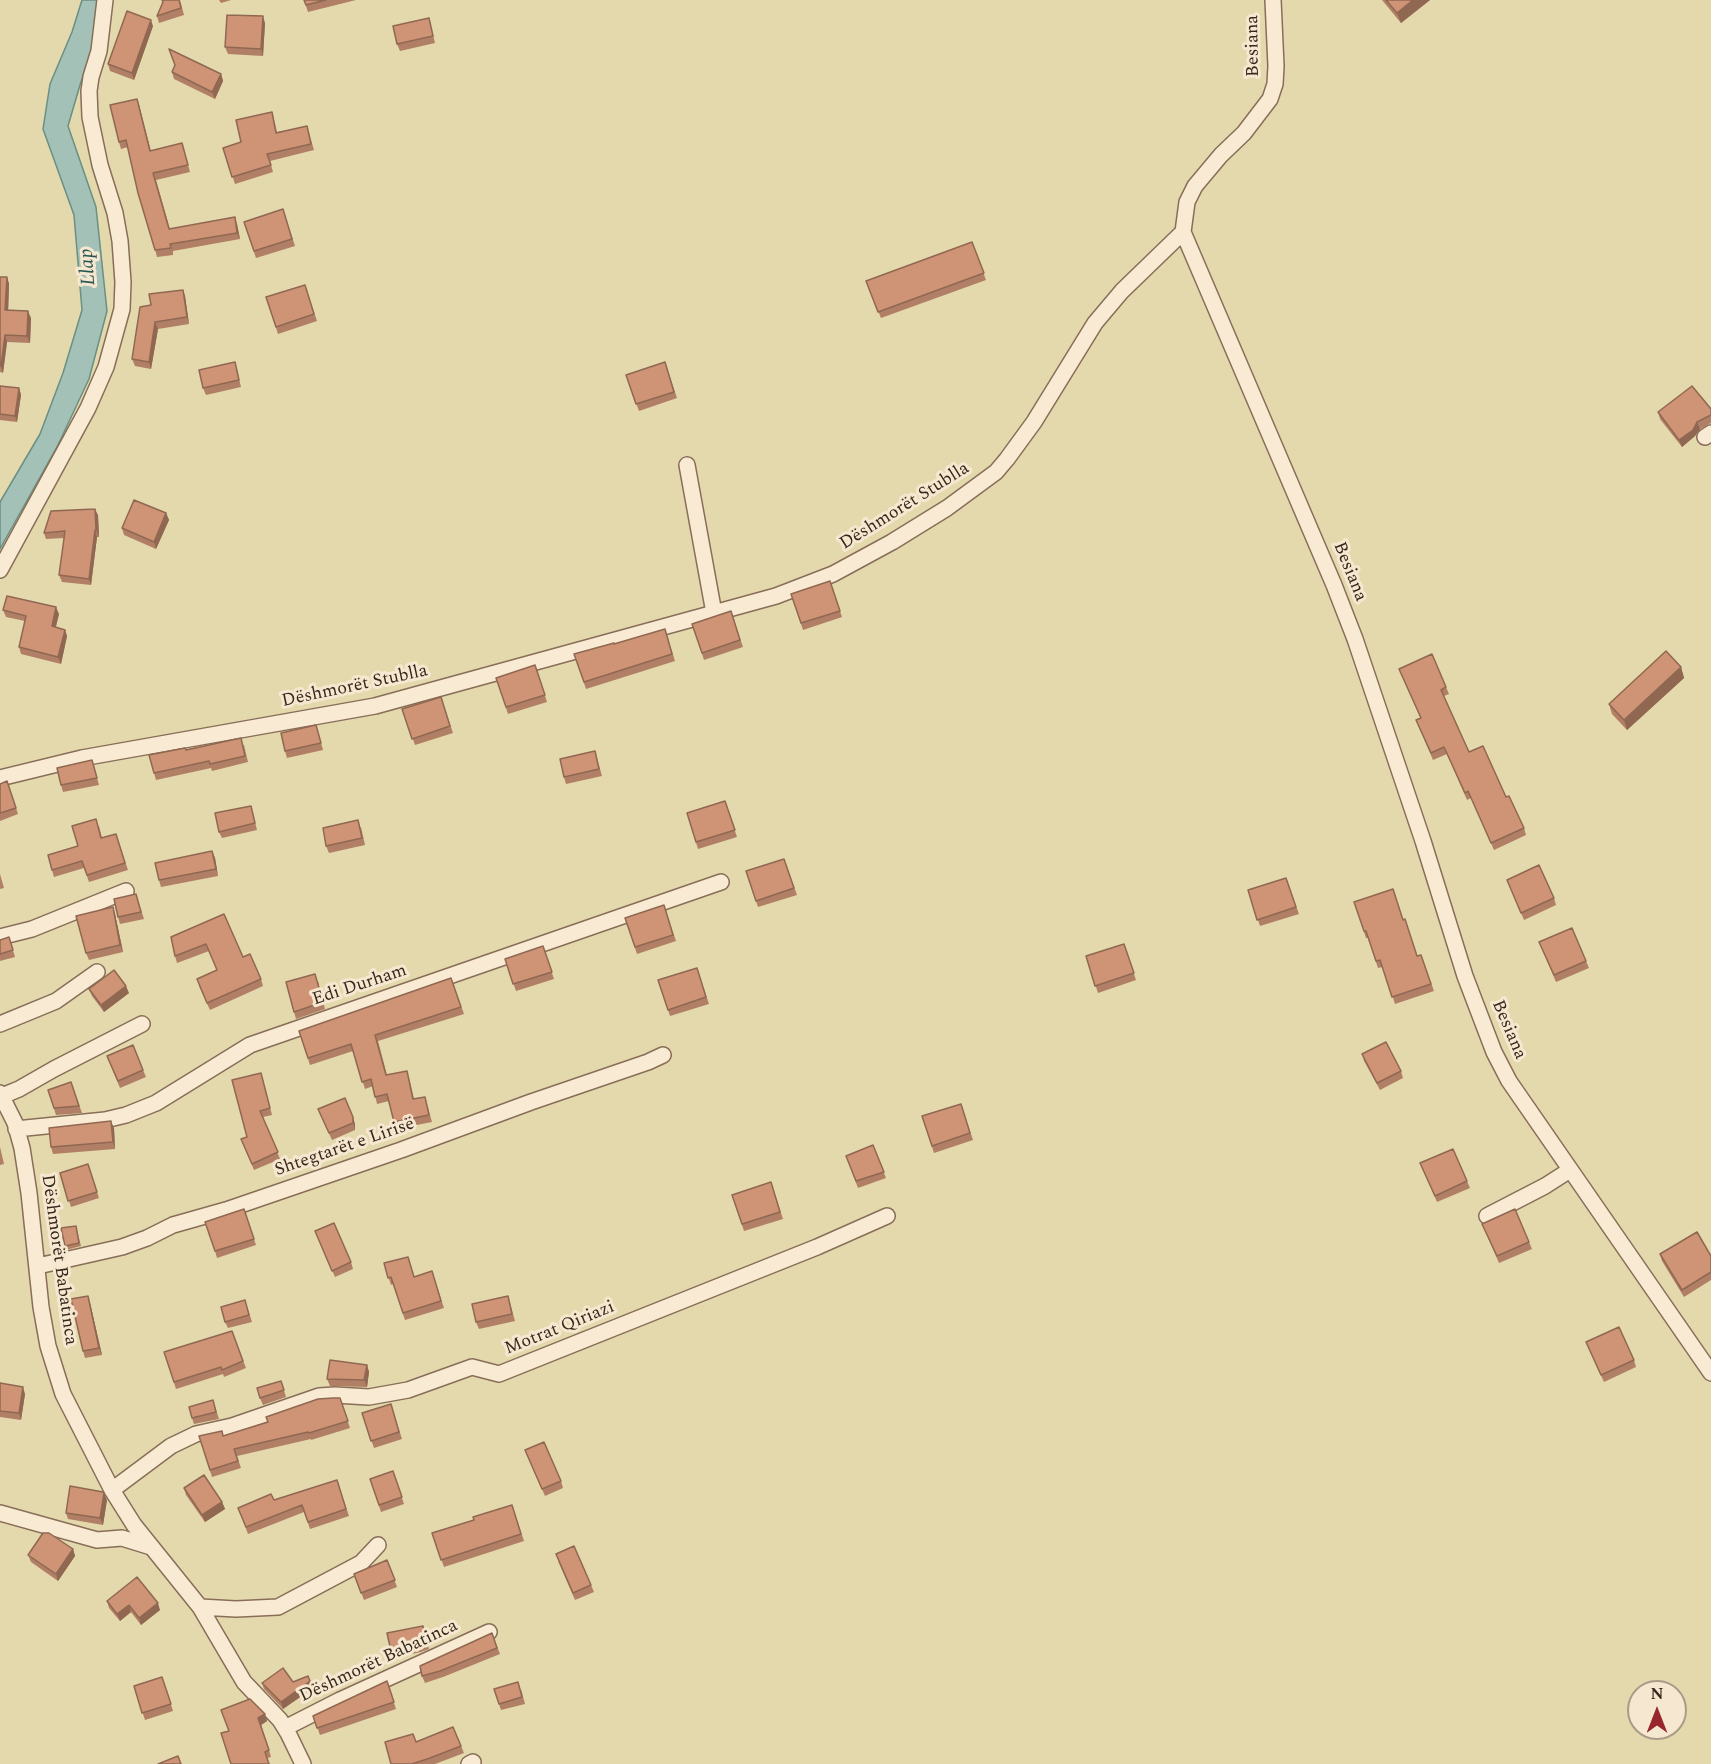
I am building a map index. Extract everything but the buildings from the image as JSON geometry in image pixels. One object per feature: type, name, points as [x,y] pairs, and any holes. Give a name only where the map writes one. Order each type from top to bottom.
[{"type":"street","points":[[0,570],[88,408],[106,367],[122,309],[123,275],[120,241],[90,117],[89,91],[99,51],[105,0]]},
{"type":"street","name":"Besiana","points":[[1273,0],[1276,66],[1275,84],[1270,99],[1244,133],[1221,155],[1195,186],[1187,202],[1183,232],[1347,617],[1423,841],[1465,976],[1494,1052],[1509,1081],[1711,1374]]},
{"type":"street","name":"Dëshmorët Stublla","points":[[0,778],[82,758],[375,706],[776,596],[832,574],[892,542],[947,508],[996,472],[1030,429],[1095,323],[1122,291],[1183,232]]},
{"type":"street","points":[[687,465],[714,613]]},
{"type":"street","name":"Edi Durham","points":[[16,1129],[105,1120],[126,1115],[156,1103],[250,1045],[721,882]]},
{"type":"street","points":[[0,937],[32,929],[126,891]]},
{"type":"street","points":[[0,1024],[56,1001],[97,972]]},
{"type":"street","name":"Dëshmorët Babatinca","points":[[142,1024],[19,1089],[1,1094],[22,1148],[28,1182],[41,1307],[48,1346],[63,1394],[112,1490],[134,1525],[200,1607],[244,1682],[280,1720],[303,1764]]},
{"type":"street","name":"Shtegtarët e Lirisë","points":[[38,1266],[122,1247],[147,1238],[173,1224],[226,1210],[401,1150],[663,1055]]},
{"type":"street","points":[[1487,1216],[1545,1186],[1570,1170]]},
{"type":"street","name":"Motrat Qiriazi","points":[[112,1490],[171,1446],[196,1434],[232,1426],[319,1396],[369,1396],[408,1390],[472,1367],[499,1374],[817,1247],[886,1216]]},
{"type":"street","points":[[0,1513],[97,1540],[122,1538],[151,1547]]},
{"type":"street","points":[[200,1607],[236,1609],[278,1607],[361,1563],[378,1545]]},
{"type":"street","name":"Dëshmorët Babatinca","points":[[285,1728],[340,1700],[489,1632]]},
{"type":"shaded area","points":[[0,0],[1711,0],[1711,1764],[0,1764]]},
{"type":"water","name":"Llap","points":[[82,0],[108,0],[68,126],[96,207],[107,311],[89,379],[58,445],[0,549],[0,502],[40,434],[63,373],[82,310],[74,215],[43,129],[50,84],[72,32]]}]
